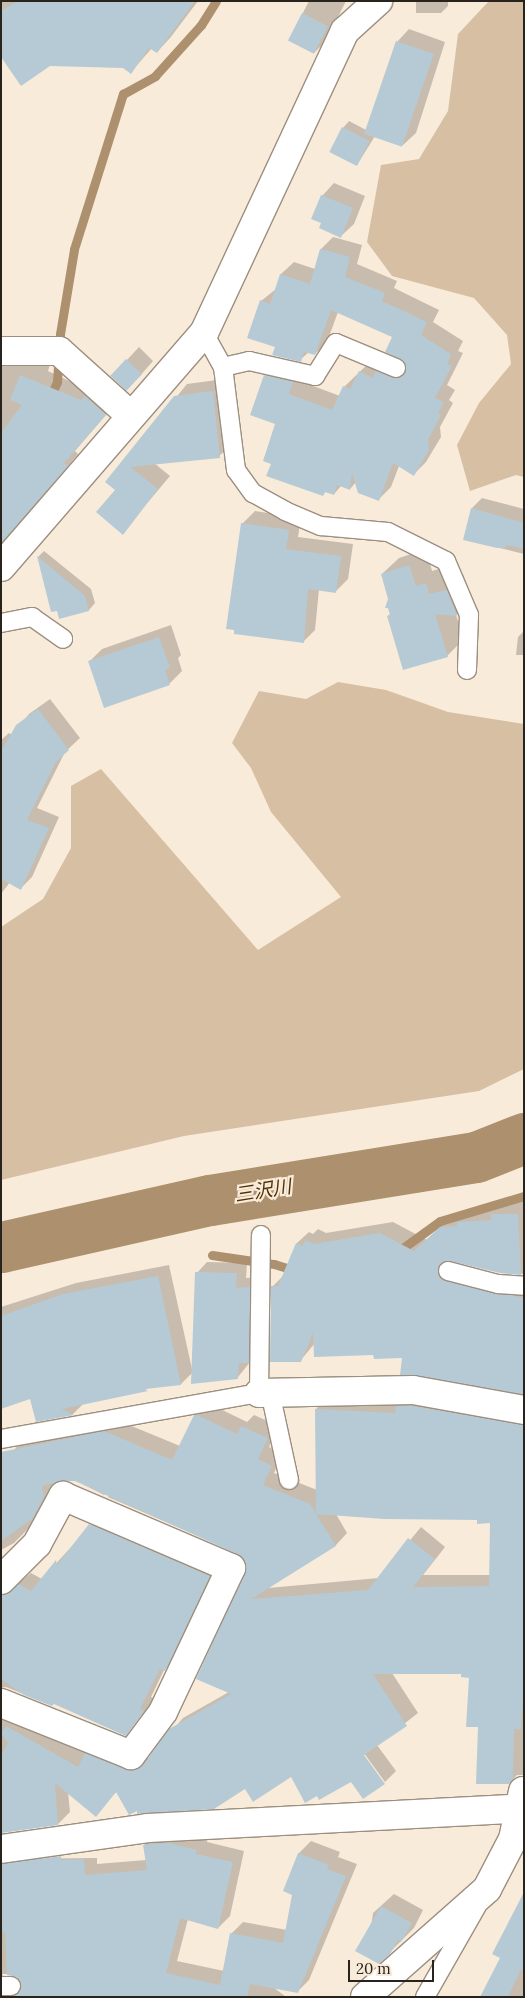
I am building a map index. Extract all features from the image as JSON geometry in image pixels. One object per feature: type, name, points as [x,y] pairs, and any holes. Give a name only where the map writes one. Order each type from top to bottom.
[{"type":"street","points":[[1,567],[130,415],[204,333],[345,31],[378,1]]},
{"type":"street","points":[[1,351],[59,351],[130,415]]},
{"type":"street","points":[[264,1392],[413,1390],[524,1410]]},
{"type":"street","points":[[1,1580],[37,1544],[63,1496],[231,1568],[163,1712],[131,1755],[1,1702]]},
{"type":"street","points":[[1,1849],[148,1828],[523,1801],[518,1845],[487,1888],[365,1997]]},
{"type":"lane","points":[[204,333],[223,367],[236,470],[253,493],[320,526],[388,532],[446,561],[469,615],[466,670]]},
{"type":"lane","points":[[223,367],[249,362],[315,376],[336,343],[396,368]]},
{"type":"lane","points":[[1,623],[32,617],[63,639]]},
{"type":"lane","points":[[261,1235],[264,1392],[289,1480]]},
{"type":"lane","points":[[448,1271],[498,1284],[524,1286]]},
{"type":"lane","points":[[1,1439],[264,1392]]},
{"type":"lane","points":[[426,1997],[487,1888]]},
{"type":"shaded area","points":[[489,1],[524,1],[524,477],[516,475],[470,491],[457,445],[479,403],[511,364],[507,335],[474,298],[392,276],[367,242],[381,165],[419,159],[448,111],[458,34]]},
{"type":"shaded area","points":[[338,682],[386,690],[448,712],[524,724],[524,1069],[479,1091],[184,1136],[1,1180],[1,927],[43,899],[71,848],[71,786],[101,769],[258,950],[341,897],[271,812],[251,768],[232,743],[259,691],[306,699]]},
{"type":"building","points":[[18,1],[195,1],[157,53],[149,48],[131,74],[123,68],[50,66],[21,86],[1,57],[1,11]]},
{"type":"building","points":[[302,13],[328,26],[314,54],[288,41]]},
{"type":"building","points":[[396,41],[434,54],[402,147],[364,134]]},
{"type":"building","points":[[342,127],[370,141],[357,166],[329,152]]},
{"type":"building","points":[[321,195],[353,208],[341,238],[319,228],[321,223],[311,219]]},
{"type":"building","points":[[320,249],[350,257],[345,277],[385,293],[382,301],[427,322],[421,335],[451,354],[447,364],[452,366],[435,398],[444,402],[438,413],[441,415],[428,440],[429,450],[414,476],[393,463],[379,501],[358,493],[352,473],[350,490],[337,485],[334,495],[325,492],[323,496],[266,476],[271,464],[263,461],[275,424],[250,415],[264,375],[293,382],[289,394],[332,410],[343,386],[350,389],[359,371],[373,378],[376,371],[397,379],[406,373],[404,361],[385,352],[392,337],[331,310],[315,355],[304,352],[301,362],[272,355],[275,347],[247,338],[260,300],[270,304],[280,274],[310,284]]},
{"type":"building","points":[[126,359],[142,374],[126,391],[110,376]]},
{"type":"building","points":[[20,375],[81,400],[85,396],[106,415],[64,463],[68,466],[1,543],[1,433],[22,405],[10,400]]},
{"type":"building","points":[[213,391],[220,458],[130,467],[158,489],[123,535],[96,512],[115,490],[105,482],[174,396]]},
{"type":"building","points":[[471,508],[524,523],[524,549],[507,545],[506,548],[497,548],[463,540]]},
{"type":"building","points":[[241,523],[289,530],[286,549],[341,556],[336,593],[308,589],[304,643],[234,634],[234,630],[226,629]]},
{"type":"building","points":[[37,556],[85,596],[89,611],[59,619],[57,611],[51,612]]},
{"type":"building","points":[[409,565],[416,586],[426,583],[429,594],[447,590],[457,616],[435,614],[448,657],[403,670],[387,616],[390,615],[388,608],[385,608],[388,599],[381,574]]},
{"type":"building","points":[[159,637],[170,668],[165,670],[170,685],[104,708],[88,661]]},
{"type":"building","points":[[38,709],[69,750],[56,762],[27,820],[49,828],[21,890],[1,879],[1,752],[16,725]]},
{"type":"building","points":[[491,1214],[518,1214],[521,1275],[500,1273],[450,1261],[441,1263],[438,1273],[445,1281],[524,1298],[524,1394],[400,1375],[402,1358],[374,1359],[373,1355],[314,1357],[313,1333],[301,1362],[270,1362],[271,1286],[278,1286],[296,1243],[303,1246],[305,1240],[314,1244],[380,1233],[414,1251],[440,1227],[457,1226],[457,1222],[491,1220]]},
{"type":"building","points":[[195,1272],[237,1273],[236,1288],[250,1287],[249,1363],[239,1363],[238,1379],[191,1384]]},
{"type":"building","points":[[158,1276],[181,1385],[145,1389],[148,1391],[62,1409],[74,1415],[36,1422],[30,1399],[1,1409],[1,1316],[63,1294]]},
{"type":"building","points":[[396,1406],[412,1406],[524,1425],[524,1677],[521,1729],[514,1729],[513,1780],[509,1784],[476,1784],[478,1727],[466,1727],[469,1678],[461,1677],[461,1674],[373,1674],[407,1726],[364,1755],[385,1784],[363,1799],[351,1782],[319,1800],[317,1796],[305,1803],[291,1777],[253,1802],[245,1789],[214,1809],[137,1814],[137,1811],[129,1815],[116,1792],[96,1817],[55,1783],[58,1825],[1,1833],[1,1756],[8,1743],[1,1733],[6,1726],[78,1767],[85,1753],[132,1771],[144,1764],[169,1729],[231,1694],[196,1679],[247,1567],[237,1554],[75,1481],[61,1481],[42,1486],[44,1497],[33,1518],[1,1541],[1,1452],[104,1431],[172,1460],[194,1415],[197,1415],[237,1434],[241,1426],[268,1438],[258,1459],[272,1466],[263,1485],[310,1504],[316,1513],[315,1409],[395,1413]],"holes":[[[316,1514],[384,1519],[477,1520],[477,1524],[490,1523],[489,1586],[413,1587],[435,1559],[408,1538],[368,1590],[251,1599],[336,1546]]]},
{"type":"building","points":[[89,1524],[210,1576],[165,1671],[160,1669],[140,1709],[144,1711],[126,1736],[54,1704],[52,1706],[24,1695],[1,1679],[2,1595],[19,1584],[31,1591],[56,1560],[57,1565]]},
{"type":"building","points":[[169,1843],[197,1850],[196,1854],[233,1862],[218,1929],[180,1918],[166,1973],[220,1985],[230,1933],[283,1943],[292,1895],[283,1891],[298,1853],[329,1865],[327,1869],[346,1876],[298,1993],[250,1984],[247,1997],[7,1997],[17,1995],[22,1986],[17,1977],[7,1975],[5,1931],[1,1932],[1,1864],[61,1856],[61,1860],[84,1859],[85,1875],[147,1870],[143,1845]]},
{"type":"building","points":[[524,1892],[524,1971],[521,1969],[508,1997],[480,1997],[500,1958],[492,1954]]},
{"type":"building","points":[[381,1906],[412,1923],[401,1942],[398,1940],[390,1954],[379,1964],[355,1951]]},
{"type":"waterway","points":[[49,399],[57,382],[60,334],[74,249],[123,94],[155,76],[201,25],[216,1]]},
{"type":"waterway","name":"三沢川","points":[[1,1247],[210,1200],[476,1157],[524,1138]]},
{"type":"waterway","points":[[396,1253],[440,1221],[524,1196]]},
{"type":"waterway","points":[[212,1255],[274,1264],[297,1271]]}]
